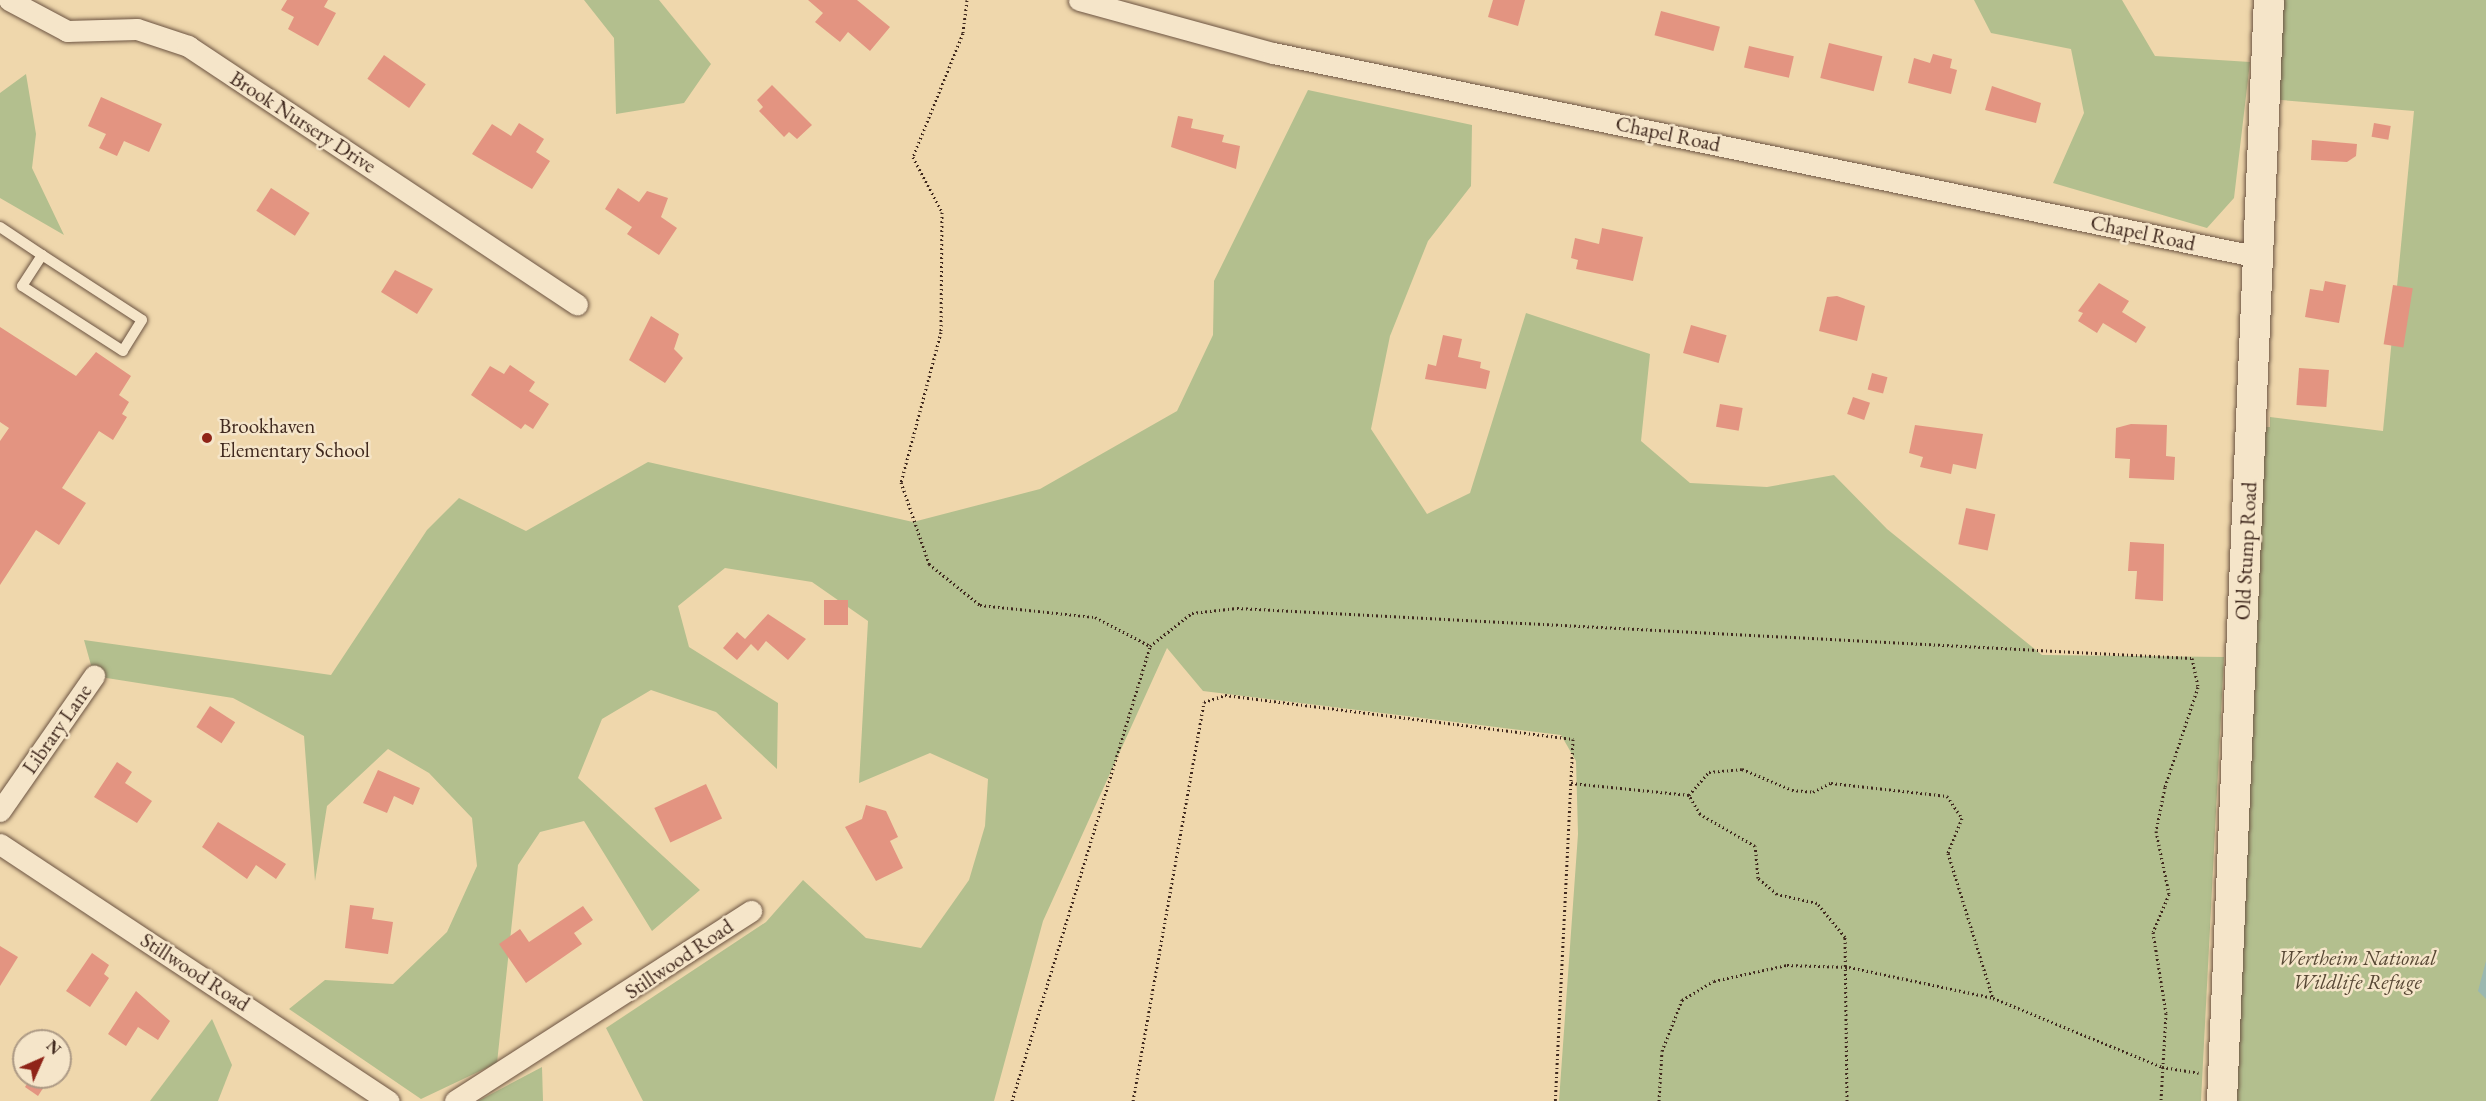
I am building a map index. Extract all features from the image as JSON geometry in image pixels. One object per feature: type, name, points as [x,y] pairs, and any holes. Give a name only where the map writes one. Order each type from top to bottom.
[{"type":"street","name":"Brook Nursery Drive","points":[[9,0],[67,32],[137,29],[188,46],[577,304]]},
{"type":"street","name":"Chapel Road","points":[[1079,0],[1273,53],[2259,257]]},
{"type":"street","name":"Old Stump Road","points":[[2222,1089],[2270,0]]},
{"type":"street","name":"Library Lane","points":[[0,811],[94,676]]},
{"type":"street","name":"Stillwood Road","points":[[0,844],[389,1101]]},
{"type":"street","name":"Stillwood Road","points":[[455,1101],[751,911]]},
{"type":"lane","points":[[0,227],[142,320],[123,351],[22,286],[42,255]]},
{"type":"path","points":[[967,0],[963,33],[913,157],[942,212],[941,332],[901,482],[929,564],[980,605],[1095,617],[1150,646]]},
{"type":"path","points":[[1012,1101],[1150,646],[1192,613],[1237,608],[2192,658],[2198,687],[2164,787],[2156,831],[2169,894],[2153,932],[2166,1013],[2160,1101]]},
{"type":"path","points":[[1133,1101],[1204,702],[1226,695],[1574,739],[1555,1101]]},
{"type":"path","points":[[1689,795],[1709,772],[1742,769],[1792,790],[1813,792],[1831,783],[1947,796],[1962,818],[1948,853],[1993,998]]},
{"type":"path","points":[[1571,783],[1689,795]]},
{"type":"path","points":[[1689,795],[1700,814],[1755,846],[1758,878],[1777,894],[1817,903],[1845,937],[1849,967],[1847,1101]]},
{"type":"path","points":[[1659,1101],[1662,1051],[1682,1000],[1714,981],[1787,965],[1849,967],[1993,998],[2222,1089]]},
{"type":"green space","points":[[584,0],[659,0],[711,64],[684,103],[616,114],[614,38]]},
{"type":"green space","points":[[1974,0],[2122,0],[2155,56],[2250,62],[2234,198],[2207,228],[2053,183],[2084,113],[2071,49],[1991,33]]},
{"type":"green space","name":"Wertheim National Wildlife Refuge","points":[[2271,0],[2486,0],[2486,1101],[2224,1101],[2249,427],[2270,427],[2270,417],[2383,431],[2414,111],[2269,99]]},
{"type":"green space","points":[[26,74],[36,134],[32,168],[64,235],[0,198],[0,93]]},
{"type":"green space","points":[[1308,90],[1472,125],[1471,186],[1428,241],[1390,336],[1371,429],[1427,514],[1470,493],[1526,313],[1650,354],[1641,441],[1690,483],[1767,487],[1834,475],[1887,529],[2042,655],[2224,657],[2201,1101],[1559,1101],[1578,834],[1576,761],[1561,735],[1203,691],[1167,648],[1043,921],[994,1101],[643,1101],[606,1028],[766,922],[803,880],[866,938],[921,948],[969,880],[985,826],[988,779],[930,753],[859,783],[868,621],[812,582],[725,568],[678,606],[689,647],[778,703],[777,769],[716,712],[651,690],[602,719],[578,778],[700,890],[652,931],[584,821],[540,832],[518,865],[497,1063],[421,1099],[289,1009],[325,980],[393,984],[447,932],[477,866],[472,818],[429,773],[388,749],[327,806],[315,881],[304,736],[233,698],[94,676],[84,640],[331,675],[427,530],[459,498],[526,531],[648,462],[913,522],[1040,489],[1177,411],[1213,335],[1214,281]]},
{"type":"green space","points":[[212,1019],[232,1065],[218,1101],[150,1101]]},
{"type":"green space","points":[[542,1067],[543,1101],[478,1101]]},
{"type":"water","points":[[2486,961],[2486,999],[2478,991]]},
{"type":"building","points":[[287,0],[328,0],[324,7],[336,13],[318,46],[288,29],[294,17],[281,10]]},
{"type":"building","points":[[808,0],[857,0],[890,27],[870,51],[848,32],[840,42],[815,22],[823,13]]},
{"type":"building","points":[[1493,0],[1525,0],[1518,26],[1488,17]]},
{"type":"building","points":[[1661,11],[1720,27],[1713,51],[1655,35]]},
{"type":"building","points":[[1829,43],[1882,56],[1874,91],[1820,78]]},
{"type":"building","points":[[1749,46],[1794,56],[1789,78],[1744,67]]},
{"type":"building","points":[[1933,54],[1952,59],[1950,68],[1957,70],[1951,94],[1908,83],[1914,58],[1930,63]]},
{"type":"building","points":[[384,55],[426,84],[409,108],[367,79]]},
{"type":"building","points":[[772,85],[812,125],[797,139],[789,132],[784,137],[759,111],[763,107],[757,100]]},
{"type":"building","points":[[1992,86],[2041,103],[2036,123],[1985,110]]},
{"type":"building","points":[[101,97],[162,124],[149,152],[124,141],[117,156],[99,148],[106,134],[88,126]]},
{"type":"building","points":[[1178,116],[1193,119],[1191,128],[1224,135],[1222,142],[1240,146],[1236,169],[1171,147]]},
{"type":"building","points":[[519,123],[544,139],[536,152],[550,161],[532,189],[472,154],[492,124],[511,136]]},
{"type":"building","points":[[2374,123],[2391,126],[2388,140],[2372,137]]},
{"type":"building","points":[[2312,140],[2357,144],[2356,156],[2347,162],[2311,160]]},
{"type":"building","points":[[271,188],[310,213],[295,236],[256,211]]},
{"type":"building","points":[[618,188],[639,202],[647,191],[668,198],[661,217],[677,228],[659,255],[627,234],[632,227],[605,209]]},
{"type":"building","points":[[1602,228],[1643,237],[1633,281],[1576,269],[1578,260],[1571,258],[1575,238],[1599,244]]},
{"type":"building","points":[[395,270],[433,289],[417,314],[381,292]]},
{"type":"building","points":[[2325,281],[2346,285],[2339,323],[2305,317],[2310,289],[2323,291]]},
{"type":"building","points":[[2099,283],[2129,301],[2122,312],[2146,327],[2136,343],[2103,323],[2097,333],[2078,321],[2083,313],[2078,311]]},
{"type":"building","points":[[2393,285],[2413,288],[2403,347],[2384,344]]},
{"type":"building","points":[[1837,296],[1865,306],[1857,341],[1819,331],[1827,297]]},
{"type":"building","points":[[651,316],[679,334],[674,349],[683,358],[665,383],[629,360]]},
{"type":"building","points":[[1691,325],[1727,335],[1719,363],[1683,353]]},
{"type":"building","points":[[0,327],[76,376],[96,352],[131,376],[119,395],[129,402],[122,414],[127,417],[113,440],[99,431],[62,488],[86,503],[59,545],[36,530],[0,585],[0,441],[9,428],[0,422]]},
{"type":"building","points":[[1443,335],[1462,339],[1458,357],[1481,362],[1480,368],[1490,371],[1486,389],[1425,379],[1428,364],[1436,366]]},
{"type":"building","points":[[510,365],[535,382],[529,391],[549,404],[533,429],[525,424],[521,429],[471,395],[490,366],[504,374]]},
{"type":"building","points":[[2299,368],[2329,370],[2326,407],[2296,405]]},
{"type":"building","points":[[1872,373],[1887,377],[1883,394],[1868,389]]},
{"type":"building","points":[[1853,397],[1870,403],[1864,420],[1847,414]]},
{"type":"building","points":[[1720,404],[1743,408],[1739,431],[1716,427]]},
{"type":"building","points":[[2131,424],[2167,425],[2166,456],[2175,457],[2174,480],[2129,478],[2130,459],[2115,458],[2116,428]]},
{"type":"building","points":[[1915,425],[1983,434],[1976,469],[1953,464],[1951,474],[1920,467],[1923,457],[1909,453]]},
{"type":"building","points":[[1966,508],[1995,514],[1988,550],[1958,544]]},
{"type":"building","points":[[2130,542],[2164,544],[2163,601],[2135,599],[2137,571],[2128,571]]},
{"type":"building","points":[[824,600],[848,600],[848,625],[824,625]]},
{"type":"building","points":[[768,614],[806,639],[788,660],[766,641],[758,651],[751,644],[737,660],[723,648],[737,632],[745,639]]},
{"type":"building","points":[[210,706],[235,722],[222,743],[196,727]]},
{"type":"building","points":[[117,762],[132,772],[125,783],[152,801],[137,823],[94,797]]},
{"type":"building","points":[[378,770],[420,788],[413,805],[394,796],[387,813],[363,803]]},
{"type":"building","points":[[706,784],[722,818],[670,843],[654,808]]},
{"type":"building","points":[[866,805],[886,811],[898,837],[890,841],[903,868],[876,881],[845,827],[862,819]]},
{"type":"building","points":[[218,822],[286,864],[276,879],[256,865],[247,879],[202,847]]},
{"type":"building","points":[[350,905],[374,908],[372,919],[393,922],[388,954],[345,948]]},
{"type":"building","points":[[583,906],[593,920],[574,933],[582,944],[526,983],[499,944],[520,929],[529,942]]},
{"type":"building","points":[[0,946],[18,957],[0,986]]},
{"type":"building","points":[[92,953],[109,965],[104,974],[109,978],[90,1007],[66,991]]},
{"type":"building","points":[[136,991],[170,1021],[158,1040],[138,1027],[126,1046],[108,1034]]},
{"type":"building","points":[[28,1089],[42,1089],[38,1096]]},
{"type":"place","name":"Brookhaven Elementary School","points":[[207,438]]}]
